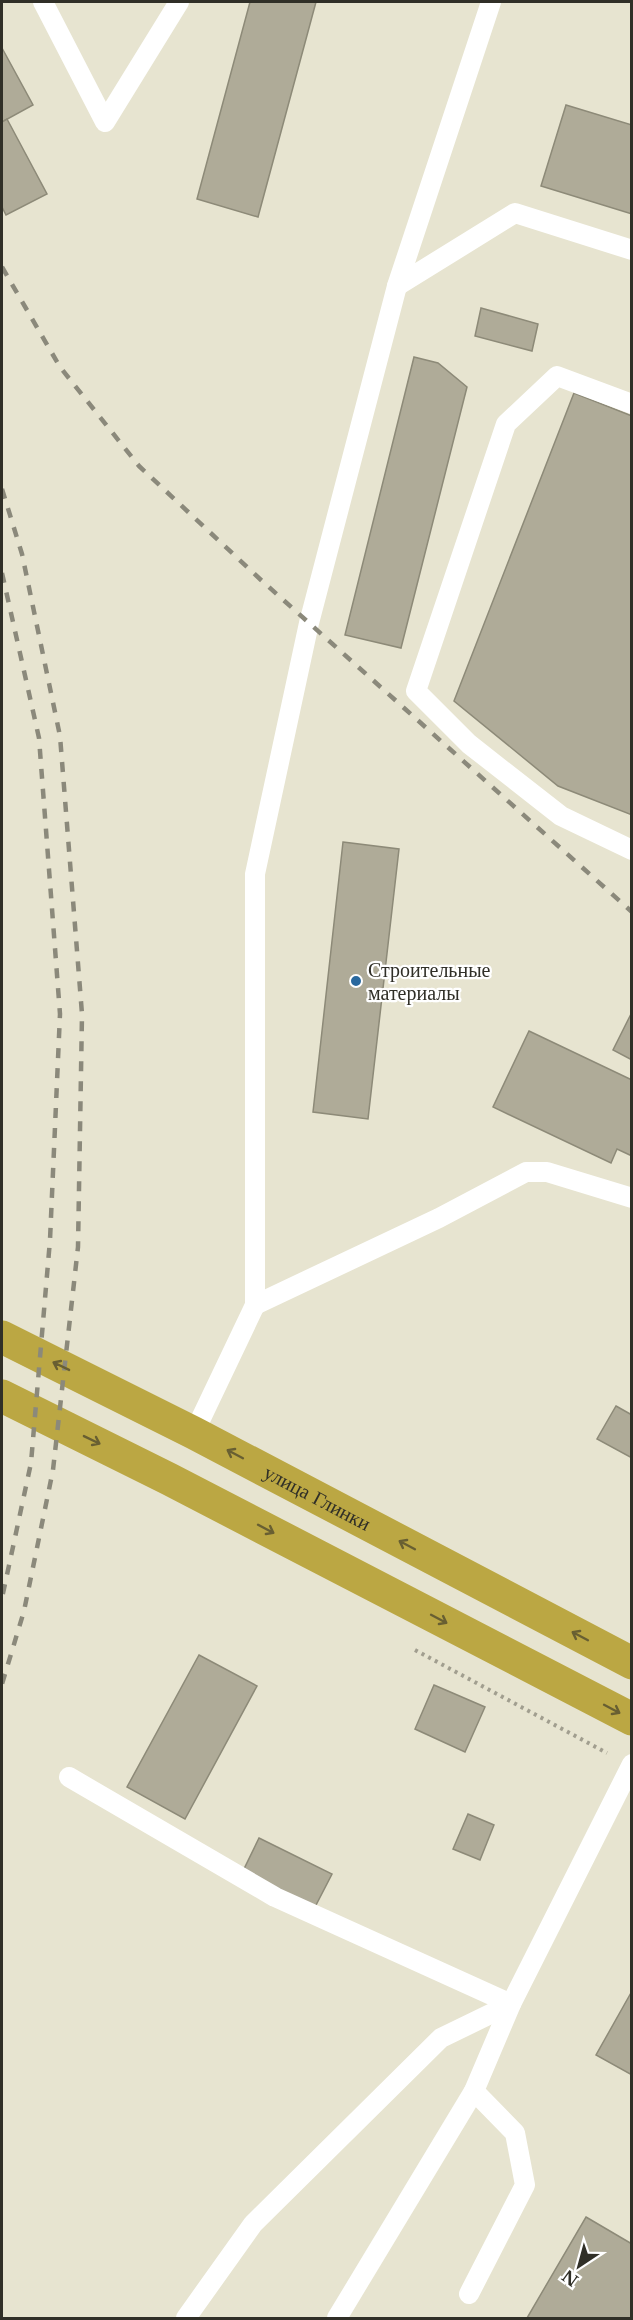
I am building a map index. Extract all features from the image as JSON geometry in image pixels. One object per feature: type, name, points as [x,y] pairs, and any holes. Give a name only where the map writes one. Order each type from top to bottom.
[{"type":"highway","name":"улица Глинки","points":[[2,1337],[194,1433],[632,1663]]},
{"type":"highway","points":[[2,1396],[170,1479],[632,1719]]},
{"type":"highway","points":[[170,1479],[194,1433]]},
{"type":"lane","points":[[43,2],[105,122],[179,2]]},
{"type":"lane","points":[[194,1433],[255,1305],[255,874],[309,623],[397,286],[491,2]]},
{"type":"lane","points":[[397,286],[515,213],[632,250]]},
{"type":"lane","points":[[632,404],[556,376],[506,424],[416,691],[469,744],[561,816],[632,850]]},
{"type":"lane","points":[[255,1305],[439,1218],[526,1172],[547,1172],[632,1198]]},
{"type":"lane","points":[[338,2319],[474,2091],[511,2004],[632,1764]]},
{"type":"lane","points":[[69,1777],[275,1897],[511,2004]]},
{"type":"lane","points":[[186,2319],[253,2224],[441,2038],[511,2004]]},
{"type":"lane","points":[[469,2294],[525,2185],[516,2133],[474,2091]]},
{"type":"building","points":[[250,2],[316,2],[258,217],[197,199]]},
{"type":"building","points":[[2,48],[33,105],[2,122]]},
{"type":"building","points":[[566,105],[632,125],[632,214],[541,186]]},
{"type":"building","points":[[7,119],[47,194],[6,215],[2,207],[2,122]]},
{"type":"building","points":[[481,308],[538,324],[532,351],[475,336]]},
{"type":"building","points":[[414,357],[438,363],[467,387],[401,648],[345,635]]},
{"type":"building","points":[[574,393],[632,416],[632,815],[558,786],[454,701]]},
{"type":"building","name":"Строительные материалы","points":[[343,842],[399,849],[368,1119],[313,1112]]},
{"type":"building","points":[[632,1012],[632,1060],[613,1050]]},
{"type":"building","points":[[529,1031],[632,1080],[632,1156],[617,1149],[611,1163],[493,1107]]},
{"type":"building","points":[[616,1406],[632,1415],[632,1458],[597,1439]]},
{"type":"building","points":[[199,1655],[257,1686],[185,1819],[127,1787]]},
{"type":"building","points":[[434,1685],[485,1707],[465,1752],[415,1729]]},
{"type":"building","points":[[468,1814],[494,1825],[480,1860],[453,1849]]},
{"type":"building","points":[[259,1838],[332,1874],[315,1907],[243,1871]]},
{"type":"building","points":[[632,1991],[632,2075],[596,2055]]},
{"type":"building","points":[[586,2217],[632,2244],[632,2318],[527,2318]]},
{"type":"railway","points":[[2,267],[60,367],[139,466],[261,580],[632,912]]},
{"type":"railway","points":[[2,489],[22,554],[60,736],[82,1014],[78,1247],[53,1470],[24,1611],[2,1684]]},
{"type":"railway","points":[[2,573],[39,738],[60,1014],[50,1240],[31,1463],[2,1598]]},
{"type":"place","name":"Строительные материалы","points":[[356,981]]}]
